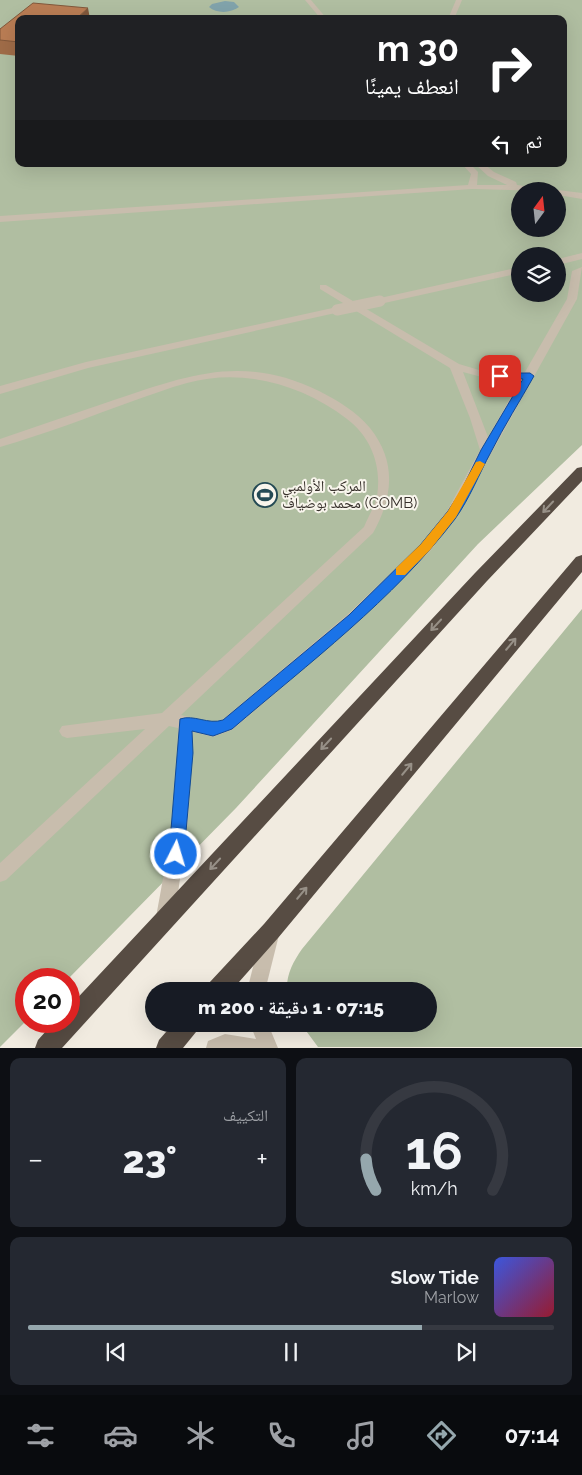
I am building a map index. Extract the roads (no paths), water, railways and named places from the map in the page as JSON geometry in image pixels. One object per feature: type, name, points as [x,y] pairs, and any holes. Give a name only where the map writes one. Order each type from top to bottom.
[{"type":"highway","points":[[46,1048],[481,577],[582,472]]},
{"type":"highway","points":[[225,982],[271,931],[582,561]]},
{"type":"highway","points":[[167,1048],[181,1032]]},
{"type":"street","points":[[308,0],[321,15]]},
{"type":"street","points":[[453,15],[459,0]]},
{"type":"street","points":[[469,167],[475,174],[472,187]]},
{"type":"street","points":[[483,167],[499,179],[511,183]]},
{"type":"street","points":[[0,219],[472,187],[511,188]]},
{"type":"street","points":[[566,194],[582,196]]},
{"type":"street","points":[[67,731],[169,719],[213,730],[227,725],[353,618],[426,547],[452,514],[486,450],[530,376],[572,299],[580,271],[579,257],[566,260]]},
{"type":"street","points":[[0,390],[86,365],[511,272]]},
{"type":"street","points":[[323,287],[456,366],[478,373],[530,376]]},
{"type":"street","points":[[456,366],[486,450]]},
{"type":"street","points":[[0,443],[184,380],[213,374],[243,374],[301,386],[344,409],[360,422],[373,438],[386,477],[383,499],[369,530],[169,719],[0,874]]},
{"type":"street","points":[[164,919],[176,854],[186,753],[185,723]]},
{"type":"street","points":[[258,982],[271,931]]},
{"type":"street","points":[[262,1032],[269,1048]]},
{"type":"street","points":[[215,1048],[225,1044],[254,1048]]},
{"type":"water","points":[[225,1],[234,2],[239,7],[232,11],[224,12],[216,11],[209,7],[212,4]]},
{"type":"place","name":"المركب الأولمبي محمد بوضياف (COMB)","points":[[265,495]]}]
